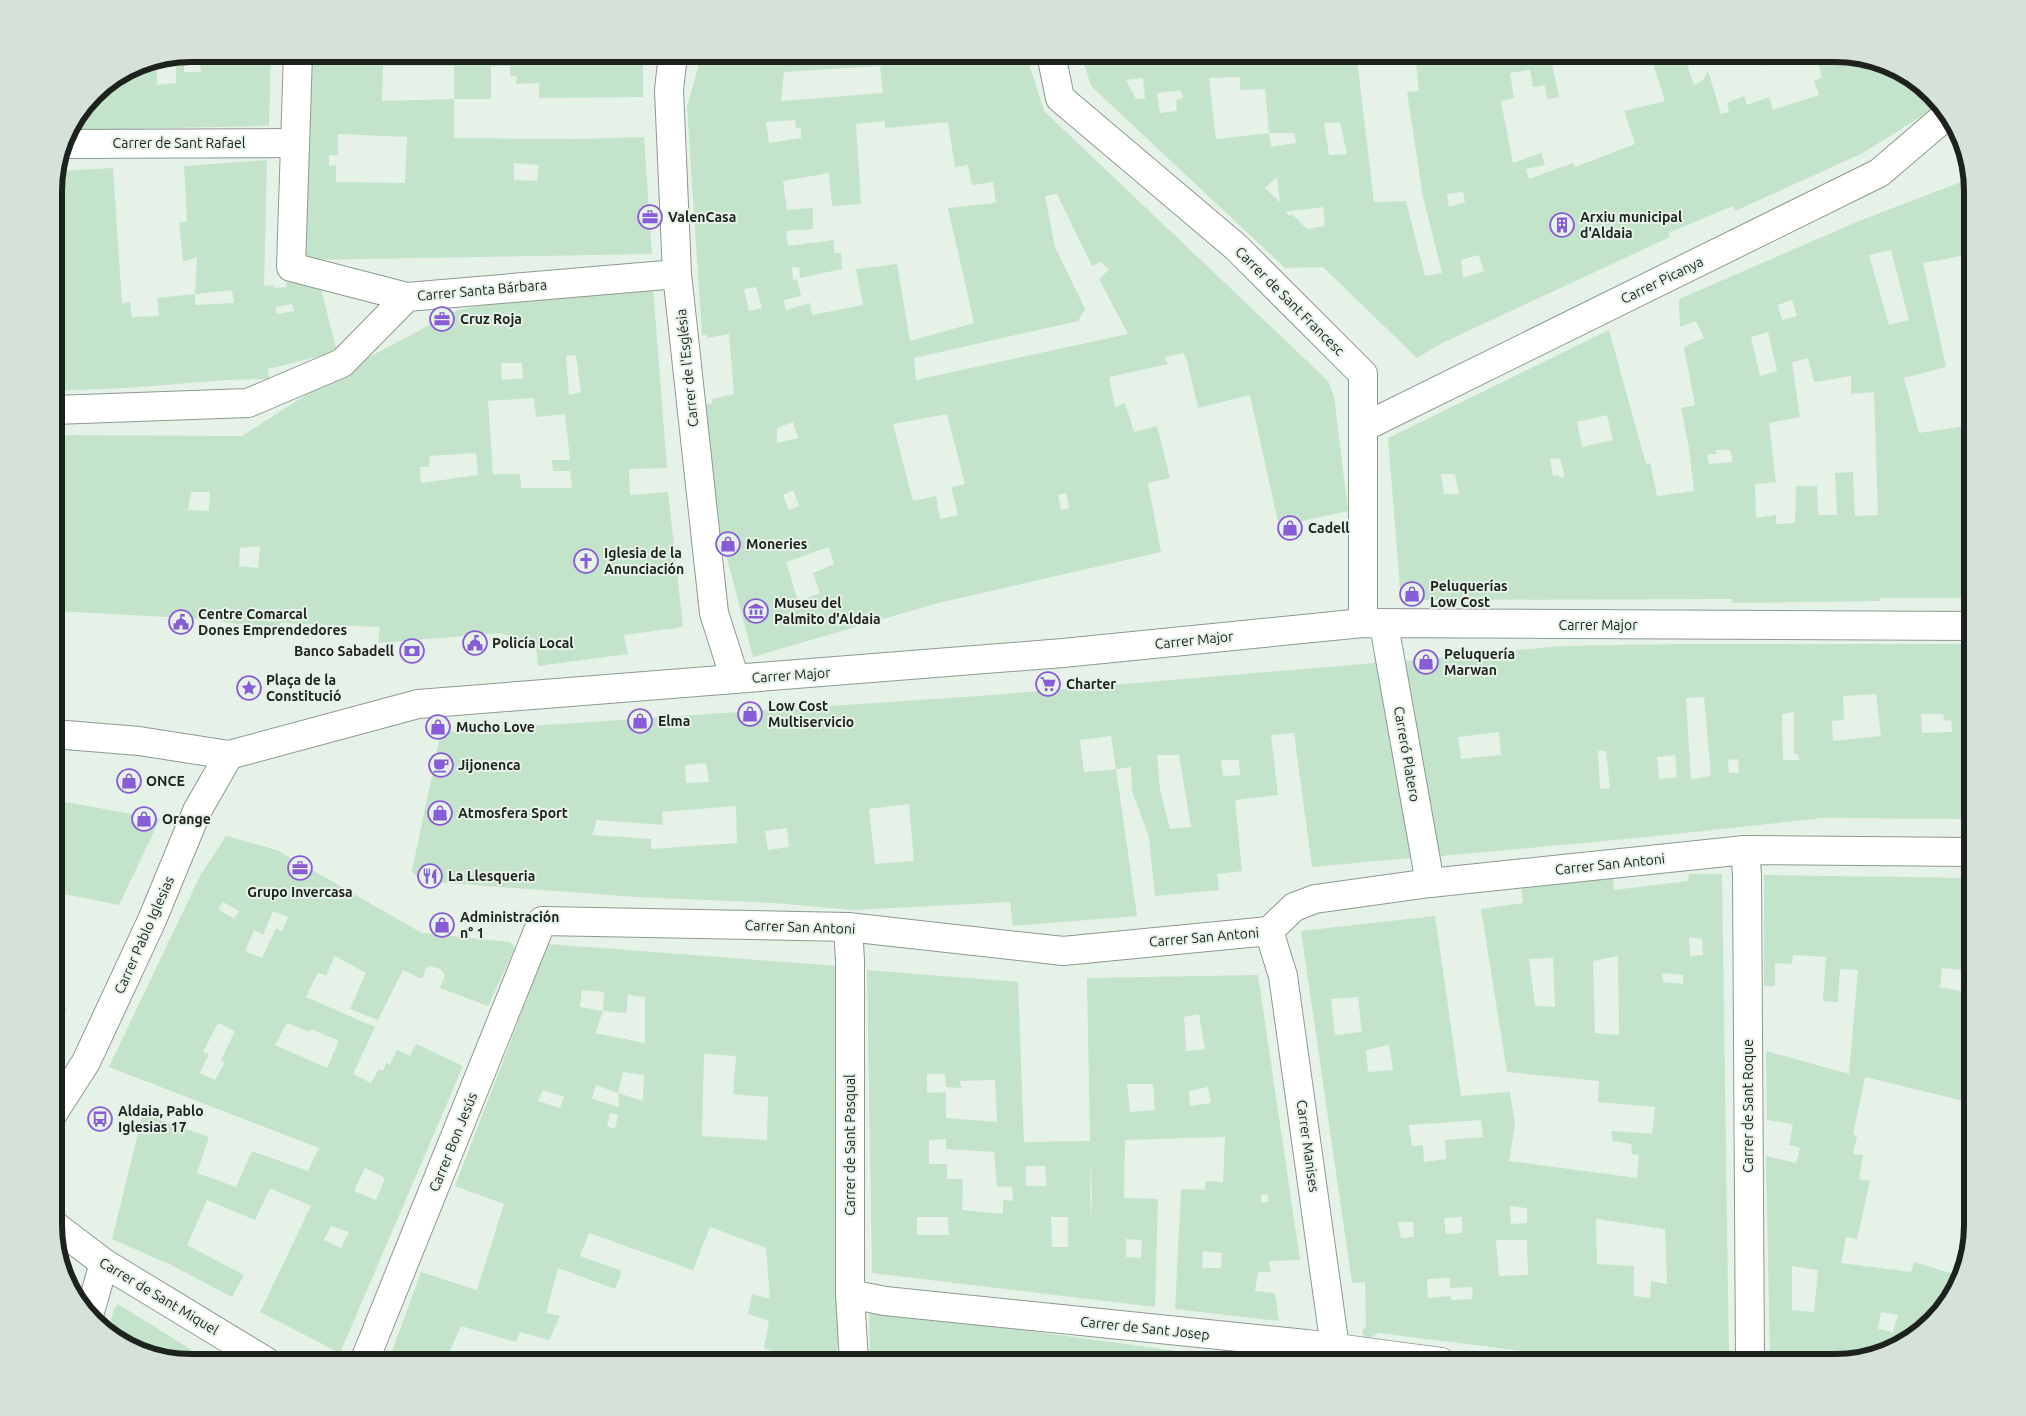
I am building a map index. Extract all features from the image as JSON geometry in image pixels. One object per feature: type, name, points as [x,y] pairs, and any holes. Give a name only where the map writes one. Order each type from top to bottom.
[{"type":"street","name":"Carrer de Sant Francesc","points":[[1053,62],[1060,98],[1236,247],[1363,374],[1374,624]]},
{"type":"street","points":[[298,63],[291,266],[407,297]]},
{"type":"street","name":"Carrer de l'Església","points":[[672,63],[669,90],[677,274],[714,613],[735,679]]},
{"type":"street","name":"Carrer Picanya","points":[[1364,427],[1879,173],[1941,119]]},
{"type":"street","name":"Carrer de Sant Rafael","points":[[71,144],[294,143]]},
{"type":"street","name":"Carrer Santa Bárbara","points":[[63,410],[248,403],[342,363],[407,297],[677,274]]},
{"type":"street","name":"Carrer Major","points":[[229,755],[418,704],[1044,655],[1374,624],[1964,626]]},
{"type":"street","name":"Carreró Platero","points":[[1374,624],[1430,883]]},
{"type":"street","points":[[63,735],[139,741],[229,755]]},
{"type":"street","name":"Carrer Pablo Iglesias","points":[[63,1098],[86,1062],[152,920],[197,811],[229,755]]},
{"type":"street","name":"Carrer San Antoni","points":[[542,922],[848,927],[1063,951],[1269,931],[1294,907],[1315,899],[1430,883],[1745,850],[1964,852]]},
{"type":"street","name":"Carrer de Sant Roque","points":[[1745,850],[1747,875],[1750,1354]]},
{"type":"street","name":"Carrer Bon Jesús","points":[[367,1354],[542,922]]},
{"type":"street","name":"Carrer de Sant Pasqual","points":[[848,927],[850,960],[850,1294],[854,1354]]},
{"type":"street","name":"Carrer Manises","points":[[1269,931],[1283,976],[1333,1321],[1336,1354]]},
{"type":"street","name":"Carrer de Sant Miquel","points":[[63,1232],[104,1263],[254,1354]]},
{"type":"street","points":[[92,1306],[104,1263]]},
{"type":"street","name":"Carrer de Sant Josep","points":[[850,1294],[885,1301],[1320,1354]]},
{"type":"building","points":[[1029,62],[1044,111],[1328,381],[1334,396],[1348,511],[1279,526],[1250,395],[1198,408],[1187,360],[1183,353],[1165,357],[1168,364],[1109,377],[1115,407],[1125,403],[1134,432],[1157,426],[1170,478],[1148,483],[1161,552],[938,603],[753,657],[717,520],[708,434],[706,404],[712,404],[712,399],[734,394],[729,334],[707,338],[707,334],[702,335],[687,107],[700,63]],"holes":[[[880,66],[883,93],[781,101],[784,72]],[[795,120],[796,128],[801,128],[801,138],[769,143],[766,122]],[[885,121],[885,128],[948,122],[955,167],[968,165],[972,185],[993,182],[996,203],[948,208],[974,323],[910,341],[897,264],[856,269],[863,305],[812,315],[810,303],[786,310],[784,300],[801,296],[797,279],[793,280],[792,267],[799,267],[800,278],[842,269],[841,253],[834,253],[834,240],[788,246],[786,231],[813,229],[813,208],[787,210],[783,181],[829,173],[832,206],[861,204],[856,124]],[[1057,194],[1092,266],[1100,262],[1109,269],[1099,279],[1128,334],[916,380],[914,358],[1078,321],[1085,309],[1055,247],[1045,196]],[[756,287],[762,308],[749,311],[744,289]],[[947,414],[965,484],[951,487],[958,515],[940,519],[936,496],[913,501],[893,424]],[[793,422],[798,438],[777,443],[777,428]],[[793,490],[799,506],[789,510],[783,495]],[[1066,493],[1069,508],[1061,510],[1058,495]],[[829,547],[834,564],[813,573],[820,593],[798,601],[786,562]]]},
{"type":"building","points":[[1084,62],[1357,62],[1374,202],[1406,201],[1425,276],[1442,273],[1423,197],[1407,92],[1419,91],[1416,62],[1552,62],[1559,97],[1547,99],[1545,85],[1533,87],[1530,70],[1510,73],[1514,98],[1501,101],[1513,163],[1541,153],[1545,165],[1526,169],[1529,179],[1573,163],[1575,167],[1635,144],[1624,111],[1665,101],[1653,62],[1686,62],[1694,85],[1703,80],[1708,71],[1721,114],[1729,112],[1727,103],[1744,96],[1747,105],[1769,97],[1773,110],[1819,95],[1814,81],[1822,77],[1817,62],[1860,65],[1876,69],[1906,84],[1933,109],[1861,154],[1735,211],[1733,206],[1668,233],[1670,237],[1442,343],[1417,358],[1323,267],[1285,268],[1091,86]],"holes":[[[1240,77],[1240,90],[1265,89],[1269,133],[1216,139],[1209,78]],[[1143,78],[1145,98],[1136,99],[1126,80]],[[1181,90],[1183,98],[1176,100],[1177,111],[1160,113],[1157,93]],[[1340,122],[1347,154],[1329,155],[1324,123]],[[1269,133],[1294,133],[1296,143],[1271,147]],[[1277,177],[1280,202],[1265,188]],[[1463,192],[1465,202],[1449,207],[1447,194]],[[1323,207],[1325,226],[1307,229],[1292,214],[1290,216],[1285,212]],[[1479,255],[1484,271],[1463,278],[1461,260]]]},
{"type":"building","points":[[1760,62],[1772,62],[1761,66]]},
{"type":"building","points":[[183,63],[184,72],[201,72],[199,63],[271,63],[269,126],[79,130],[95,106],[120,84],[157,67],[157,85],[176,83],[176,66],[158,67]]},
{"type":"building","points":[[310,63],[643,63],[643,97],[539,98],[539,83],[516,84],[517,76],[510,76],[510,66],[491,66],[491,99],[454,99],[454,138],[576,139],[644,137],[652,254],[302,260]],"holes":[[[383,66],[454,66],[454,99],[382,101]],[[338,134],[407,137],[405,183],[336,182],[336,165],[329,166],[329,155],[338,155]],[[514,163],[539,165],[537,181],[514,180]]]},
{"type":"building","points":[[267,160],[264,286],[274,285],[274,288],[287,287],[285,275],[321,289],[337,352],[268,369],[269,379],[63,391],[63,183],[65,171],[113,168],[122,303],[130,302],[132,317],[159,316],[157,298],[195,294],[197,257],[183,262],[179,222],[187,222],[184,166]],"holes":[[[232,290],[234,303],[195,305],[195,294]],[[292,304],[294,311],[277,314],[275,307]]]},
{"type":"building","points":[[1963,181],[1964,255],[1923,263],[1946,367],[1904,378],[1919,433],[1964,426],[1964,598],[1880,598],[1880,601],[1732,603],[1733,599],[1401,600],[1388,438],[1609,330],[1646,464],[1650,463],[1657,496],[1694,491],[1689,448],[1681,408],[1695,405],[1684,347],[1704,338],[1696,321],[1680,327],[1679,299],[1859,221]],"holes":[[[1891,250],[1909,320],[1889,325],[1869,255]],[[1792,300],[1797,316],[1782,320],[1778,305]],[[1768,332],[1777,371],[1760,376],[1751,337]],[[1808,358],[1814,382],[1851,376],[1851,394],[1874,392],[1878,515],[1855,516],[1853,472],[1835,473],[1837,515],[1818,515],[1817,486],[1796,486],[1795,523],[1776,524],[1776,515],[1756,518],[1755,484],[1776,482],[1769,423],[1800,417],[1792,362]],[[1607,415],[1613,440],[1582,447],[1577,422]],[[1715,450],[1730,450],[1733,462],[1709,464],[1707,454],[1717,454]],[[1560,458],[1565,477],[1553,476],[1550,459]],[[1441,474],[1455,474],[1459,494],[1444,494]]]},
{"type":"building","points":[[653,288],[667,468],[629,469],[630,495],[668,492],[683,627],[624,635],[628,654],[538,666],[536,647],[501,633],[378,643],[380,627],[280,623],[279,630],[205,619],[63,611],[63,435],[242,436],[350,367],[458,310],[482,305]],"holes":[[[576,355],[581,392],[569,395],[566,356]],[[501,363],[522,363],[523,378],[502,380]],[[534,398],[536,417],[565,414],[570,460],[552,460],[553,471],[570,471],[572,488],[521,488],[520,474],[493,474],[488,401]],[[476,453],[478,475],[421,483],[420,467],[429,467],[430,456]],[[191,492],[210,492],[209,511],[188,510]],[[260,546],[258,568],[239,566],[240,548]]]},
{"type":"building","points":[[1964,644],[1964,819],[1823,818],[1431,857],[1406,661],[1559,646]],"holes":[[[1876,694],[1881,736],[1833,741],[1832,721],[1844,720],[1843,696]],[[1704,697],[1711,776],[1691,779],[1686,698]],[[1794,712],[1794,754],[1798,754],[1799,760],[1783,760],[1782,714]],[[1921,714],[1943,714],[1945,721],[1951,720],[1952,732],[1922,733]],[[1499,732],[1501,755],[1461,759],[1458,737]],[[1598,751],[1606,751],[1610,788],[1600,789]],[[1675,755],[1677,777],[1659,779],[1657,757]],[[1738,759],[1739,773],[1729,773],[1728,760]]]},
{"type":"building","points":[[1386,662],[1410,858],[1312,867],[1294,733],[1271,735],[1278,795],[1235,800],[1242,871],[1217,874],[1219,890],[1155,896],[1149,837],[1132,791],[1131,767],[1116,769],[1137,916],[1013,926],[1010,902],[853,910],[774,903],[636,897],[420,881],[412,871],[441,732],[993,695]],"holes":[[[1111,736],[1116,769],[1084,772],[1080,740]],[[1157,755],[1179,755],[1191,827],[1170,829],[1160,789]],[[1221,760],[1239,760],[1240,775],[1223,776]],[[706,763],[709,782],[686,783],[685,765]],[[909,804],[914,861],[875,864],[869,809]],[[736,806],[737,843],[651,849],[651,839],[592,835],[597,820],[663,825],[662,812]],[[787,828],[789,847],[768,850],[765,831]]]},
{"type":"building","points":[[63,802],[160,819],[119,905],[63,894]]},
{"type":"building","points":[[226,836],[277,850],[422,933],[510,942],[515,948],[488,1006],[440,988],[445,976],[442,970],[432,966],[426,968],[422,979],[403,970],[378,1020],[350,1009],[366,973],[335,956],[326,976],[318,972],[306,997],[375,1027],[353,1074],[371,1083],[379,1069],[383,1071],[386,1063],[390,1065],[397,1050],[410,1056],[416,1044],[463,1066],[340,1353],[260,1312],[311,1206],[270,1188],[255,1220],[207,1200],[187,1245],[244,1275],[232,1297],[171,1265],[112,1239],[143,1114],[209,1137],[197,1173],[236,1187],[252,1151],[308,1171],[319,1148],[109,1067],[200,876]],"holes":[[[223,902],[239,911],[234,919],[218,909]],[[273,911],[288,917],[282,931],[276,928],[262,958],[245,951],[254,930],[263,935]],[[218,1023],[235,1031],[221,1060],[225,1062],[215,1080],[200,1073],[209,1054],[203,1052]],[[287,1023],[309,1032],[311,1029],[339,1041],[327,1068],[275,1045]],[[365,1168],[385,1178],[376,1200],[354,1191]],[[331,1226],[349,1232],[341,1248],[324,1240]]]},
{"type":"building","points":[[1689,874],[1722,874],[1729,1354],[1545,1354],[1379,1333],[1369,1338],[1364,1336],[1362,1331],[1366,1326],[1365,1282],[1352,1283],[1301,931],[1435,916],[1461,1096],[1510,1092],[1515,1125],[1509,1161],[1637,1178],[1639,1155],[1632,1154],[1631,1144],[1613,1141],[1611,1131],[1652,1134],[1655,1107],[1598,1102],[1599,1081],[1507,1072],[1481,909],[1523,903],[1521,883],[1613,875],[1614,890],[1688,881]],"holes":[[[1689,937],[1702,939],[1703,955],[1690,956]],[[1618,956],[1619,1035],[1595,1033],[1593,961]],[[1553,958],[1555,1007],[1535,1006],[1529,959]],[[1662,973],[1683,975],[1683,984],[1663,982]],[[1358,997],[1362,1032],[1335,1035],[1331,999]],[[1389,1045],[1393,1070],[1368,1072],[1366,1050]],[[1481,1120],[1483,1137],[1445,1140],[1446,1159],[1424,1162],[1423,1145],[1412,1146],[1409,1125]],[[1510,1206],[1527,1208],[1527,1223],[1511,1224]],[[1462,1217],[1462,1233],[1446,1234],[1444,1218]],[[1596,1219],[1665,1229],[1667,1284],[1651,1281],[1650,1298],[1634,1296],[1634,1266],[1597,1264]],[[1398,1222],[1413,1222],[1414,1237],[1401,1238]],[[1496,1240],[1527,1240],[1528,1275],[1499,1276]],[[1450,1278],[1450,1288],[1473,1287],[1472,1299],[1451,1300],[1451,1296],[1428,1298],[1427,1279]]]},
{"type":"building","points":[[1764,875],[1964,878],[1964,970],[1942,968],[1940,987],[1964,992],[1964,1101],[1865,1077],[1853,1135],[1857,1136],[1853,1154],[1863,1155],[1859,1179],[1870,1181],[1857,1239],[1846,1237],[1841,1263],[1911,1272],[1914,1262],[1954,1274],[1942,1296],[1920,1321],[1906,1332],[1876,1347],[1834,1354],[1770,1354],[1766,1156],[1796,1163],[1800,1148],[1789,1145],[1793,1124],[1767,1120],[1766,1051],[1849,1074],[1858,970],[1840,969],[1838,1002],[1823,1001],[1826,957],[1793,955],[1792,964],[1775,963],[1775,986],[1764,986]],"holes":[[[1792,1266],[1818,1270],[1814,1312],[1792,1310]],[[1881,1312],[1898,1315],[1893,1332],[1878,1329]]]},
{"type":"building","points":[[548,944],[836,966],[840,1320],[837,1354],[780,1354],[764,1348],[769,1321],[748,1314],[752,1294],[770,1299],[766,1248],[710,1227],[693,1270],[589,1233],[580,1256],[622,1271],[615,1289],[558,1268],[546,1313],[560,1316],[549,1340],[520,1332],[516,1342],[461,1326],[449,1354],[391,1354],[421,1272],[477,1290],[504,1204],[455,1186]],"holes":[[[582,990],[604,992],[603,1011],[580,1007]],[[628,995],[645,997],[645,1043],[595,1033],[603,1011],[626,1013]],[[704,1054],[736,1056],[733,1094],[768,1097],[767,1140],[702,1136]],[[623,1072],[644,1075],[643,1101],[618,1093]],[[596,1085],[618,1093],[619,1107],[592,1099]],[[543,1090],[564,1097],[560,1108],[538,1101]],[[610,1113],[618,1115],[615,1129],[607,1126]]]},
{"type":"building","points":[[867,970],[1018,982],[1024,1142],[1090,1141],[1087,978],[1258,975],[1300,1260],[1269,1261],[1271,1272],[1258,1272],[1255,1291],[1275,1293],[1279,1321],[1175,1309],[1181,1189],[1205,1190],[1206,1181],[1223,1182],[1225,1137],[1125,1140],[1124,1198],[1158,1199],[1155,1307],[872,1273]],"holes":[[[1199,1014],[1205,1049],[1186,1051],[1184,1017]],[[927,1074],[945,1074],[946,1087],[961,1088],[960,1081],[995,1080],[997,1122],[946,1118],[946,1092],[927,1093]],[[1127,1084],[1153,1084],[1155,1110],[1130,1112]],[[1208,1087],[1211,1103],[1190,1106],[1189,1091]],[[946,1139],[946,1149],[994,1152],[997,1186],[1012,1187],[1013,1201],[1003,1200],[1003,1214],[962,1210],[963,1179],[947,1179],[947,1164],[929,1164],[929,1140]],[[1090,1161],[1092,1193],[1091,1224]],[[1026,1166],[1045,1166],[1047,1186],[1026,1186]],[[1268,1194],[1268,1202],[1261,1202],[1261,1195]],[[917,1217],[948,1217],[949,1235],[917,1235]],[[1051,1217],[1068,1217],[1068,1247],[1052,1247]],[[1126,1239],[1142,1240],[1141,1258],[1126,1257]],[[1203,1251],[1222,1253],[1221,1268],[1202,1268]]]},
{"type":"building","points":[[63,1005],[67,1008],[63,1016]]},
{"type":"building","points":[[118,1304],[198,1354],[158,1349],[142,1344],[127,1336],[110,1324],[114,1309]]},
{"type":"building","points":[[869,1313],[985,1325],[1199,1354],[870,1354]]},
{"type":"place","name":"ValenCasa","points":[[650,217]]},
{"type":"place","name":"Arxiu municipal d'Aldaia","points":[[1562,225]]},
{"type":"place","name":"Cruz Roja","points":[[442,319]]},
{"type":"place","name":"Cadell","points":[[1290,528]]},
{"type":"place","name":"Moneries","points":[[728,544]]},
{"type":"place","name":"Iglesia de la Anunciación","points":[[586,561]]},
{"type":"place","name":"Peluquerías Low Cost","points":[[1412,594]]},
{"type":"place","name":"Museu del Palmito d'Aldaia","points":[[756,611]]},
{"type":"place","name":"Centre Comarcal Dones Emprendedores","points":[[181,622]]},
{"type":"place","name":"Policía Local","points":[[475,643]]},
{"type":"place","name":"Banco Sabadell","points":[[412,651]]},
{"type":"place","name":"Peluquería Marwan","points":[[1426,662]]},
{"type":"place","name":"Charter","points":[[1048,684]]},
{"type":"place","name":"Plaça de la Constitució","points":[[249,688]]},
{"type":"place","name":"Low Cost Multiservicio","points":[[750,714]]},
{"type":"place","name":"Elma","points":[[640,721]]},
{"type":"place","name":"Mucho Love","points":[[438,727]]},
{"type":"place","name":"Jijonenca","points":[[441,765]]},
{"type":"place","name":"ONCE","points":[[129,781]]},
{"type":"place","name":"Atmosfera Sport","points":[[440,813]]},
{"type":"place","name":"Orange","points":[[144,819]]},
{"type":"place","name":"Grupo Invercasa","points":[[300,868]]},
{"type":"place","name":"La Llesqueria","points":[[430,876]]},
{"type":"place","name":"Administración n° 1","points":[[442,925]]},
{"type":"place","name":"Aldaia, Pablo Iglesias 17","points":[[100,1119]]}]
